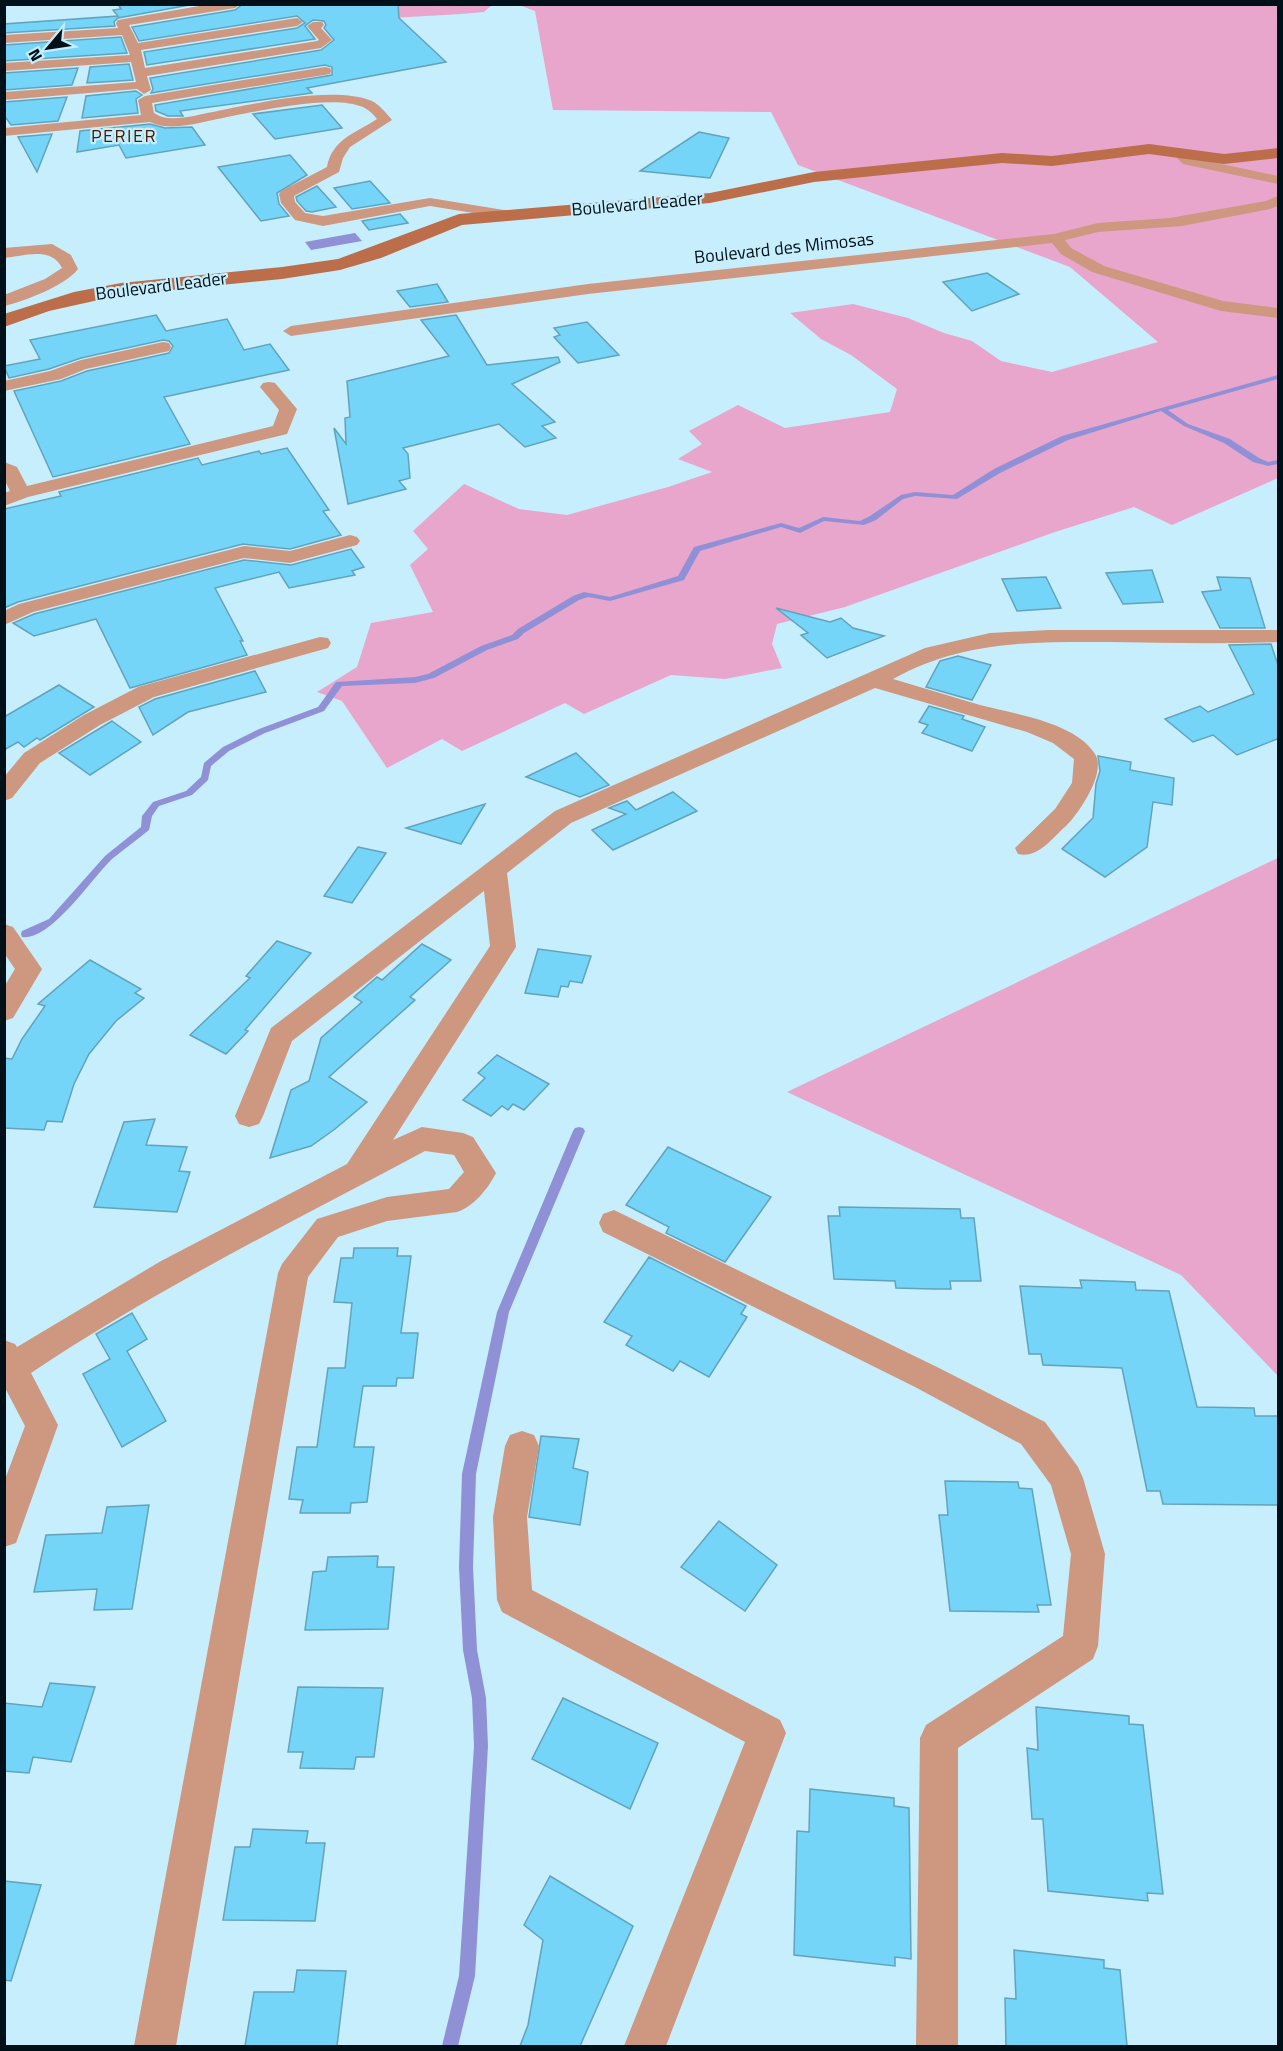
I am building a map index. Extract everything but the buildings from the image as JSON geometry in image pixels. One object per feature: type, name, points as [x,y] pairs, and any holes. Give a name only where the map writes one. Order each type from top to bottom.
[{"type":"street","points":[[236,4],[122,23],[135,52],[148,115],[157,122],[180,122],[319,99],[364,103],[378,111],[385,120],[340,147],[335,158],[334,169],[286,194],[288,203],[300,217],[323,221],[430,202],[510,215]]},
{"type":"street","points":[[4,67],[135,52],[297,22]]},
{"type":"street","points":[[4,96],[142,79],[321,44],[326,40],[313,26],[318,25]]},
{"type":"street","points":[[4,39],[126,31]]},
{"type":"street","points":[[145,100],[326,71]]},
{"type":"street","points":[[4,132],[152,118]]},
{"type":"street","name":"Boulevard Leader","points":[[4,321],[26,311],[97,292],[323,268],[366,259],[459,220],[710,198],[814,177],[1002,158],[1052,161],[1093,158],[1123,151],[1149,149],[1224,159],[1278,153]]},
{"type":"street","points":[[1180,154],[1188,161],[1278,180]]},
{"type":"street","name":"Boulevard des Mimosas","points":[[291,331],[588,288],[1056,238],[1075,229],[1100,226],[1170,223],[1270,205],[1278,200]]},
{"type":"street","points":[[411,206],[425,211],[446,224]]},
{"type":"street","points":[[1056,238],[1066,251],[1098,269],[1221,306],[1278,313]]},
{"type":"street","points":[[4,253],[52,249],[65,258],[70,269],[51,282],[4,301]]},
{"type":"street","points":[[4,386],[55,375],[81,365],[163,347]]},
{"type":"street","points":[[4,467],[10,471],[13,496],[281,430],[288,409],[269,387]]},
{"type":"street","points":[[4,619],[26,608],[244,552],[290,557],[351,541]]},
{"type":"street","points":[[249,1116],[281,1035],[563,817],[874,680],[898,664],[940,648],[1009,636],[1278,636]]},
{"type":"street","points":[[4,793],[32,758],[92,720],[146,692],[320,643]]},
{"type":"street","points":[[874,680],[969,709],[1035,725],[1071,742],[1086,757],[1084,783],[1063,815],[1027,848]]},
{"type":"street","points":[[359,1170],[502,947],[494,869]]},
{"type":"street","points":[[4,933],[29,969],[4,1011]]},
{"type":"street","points":[[4,1531],[42,1425],[8,1361],[60,1336],[172,1270],[422,1139],[464,1145],[481,1173],[457,1200],[387,1209],[328,1228],[293,1273],[155,2046]]},
{"type":"street","points":[[614,1223],[926,1377],[1033,1433],[1066,1478],[1088,1554],[1080,1646],[939,1738],[937,2046]]},
{"type":"street","points":[[522,1446],[510,1516],[515,1600],[767,1733],[645,2046]]},
{"type":"shaded area","points":[[330,5],[492,5],[484,12],[322,22]]},
{"type":"shaded area","points":[[519,5],[1278,5],[1278,478],[1172,525],[1134,507],[1055,532],[845,607],[777,624],[772,644],[782,668],[725,679],[671,675],[584,714],[565,703],[462,751],[442,739],[387,768],[342,701],[317,692],[357,667],[371,623],[433,612],[410,565],[428,549],[413,531],[464,484],[519,509],[567,515],[668,487],[712,472],[678,459],[702,444],[689,431],[738,405],[785,428],[890,412],[897,389],[851,355],[821,339],[790,313],[853,304],[908,318],[944,333],[972,341],[1001,361],[1052,372],[1158,342],[1070,267],[798,165],[771,112],[553,110],[535,11]]},
{"type":"shaded area","points":[[1278,858],[1278,1376],[1181,1275],[787,1092]]},
{"type":"water","points":[[355,233],[362,241],[311,250],[305,242]]},
{"type":"waterway","points":[[1162,409],[1278,377]]},
{"type":"waterway","points":[[26,934],[52,921],[108,858],[146,828],[147,816],[156,804],[189,793],[205,778],[207,765],[226,749],[262,731],[321,709],[339,684],[415,680],[431,676],[484,648],[515,637],[521,631],[576,598],[587,594],[610,599],[681,578],[697,549],[781,525],[800,531],[823,519],[861,523],[873,518],[901,497],[915,494],[954,497],[997,471],[1065,438],[1162,409]]},
{"type":"waterway","points":[[1162,409],[1186,425],[1227,441],[1256,460],[1268,464],[1278,462]]},
{"type":"waterway","points":[[450,2046],[467,1976],[481,1746],[479,1698],[470,1650],[466,1567],[469,1474],[503,1312],[579,1131]]},
{"type":"district","name":"PERIER","points":[[124,136]]}]
